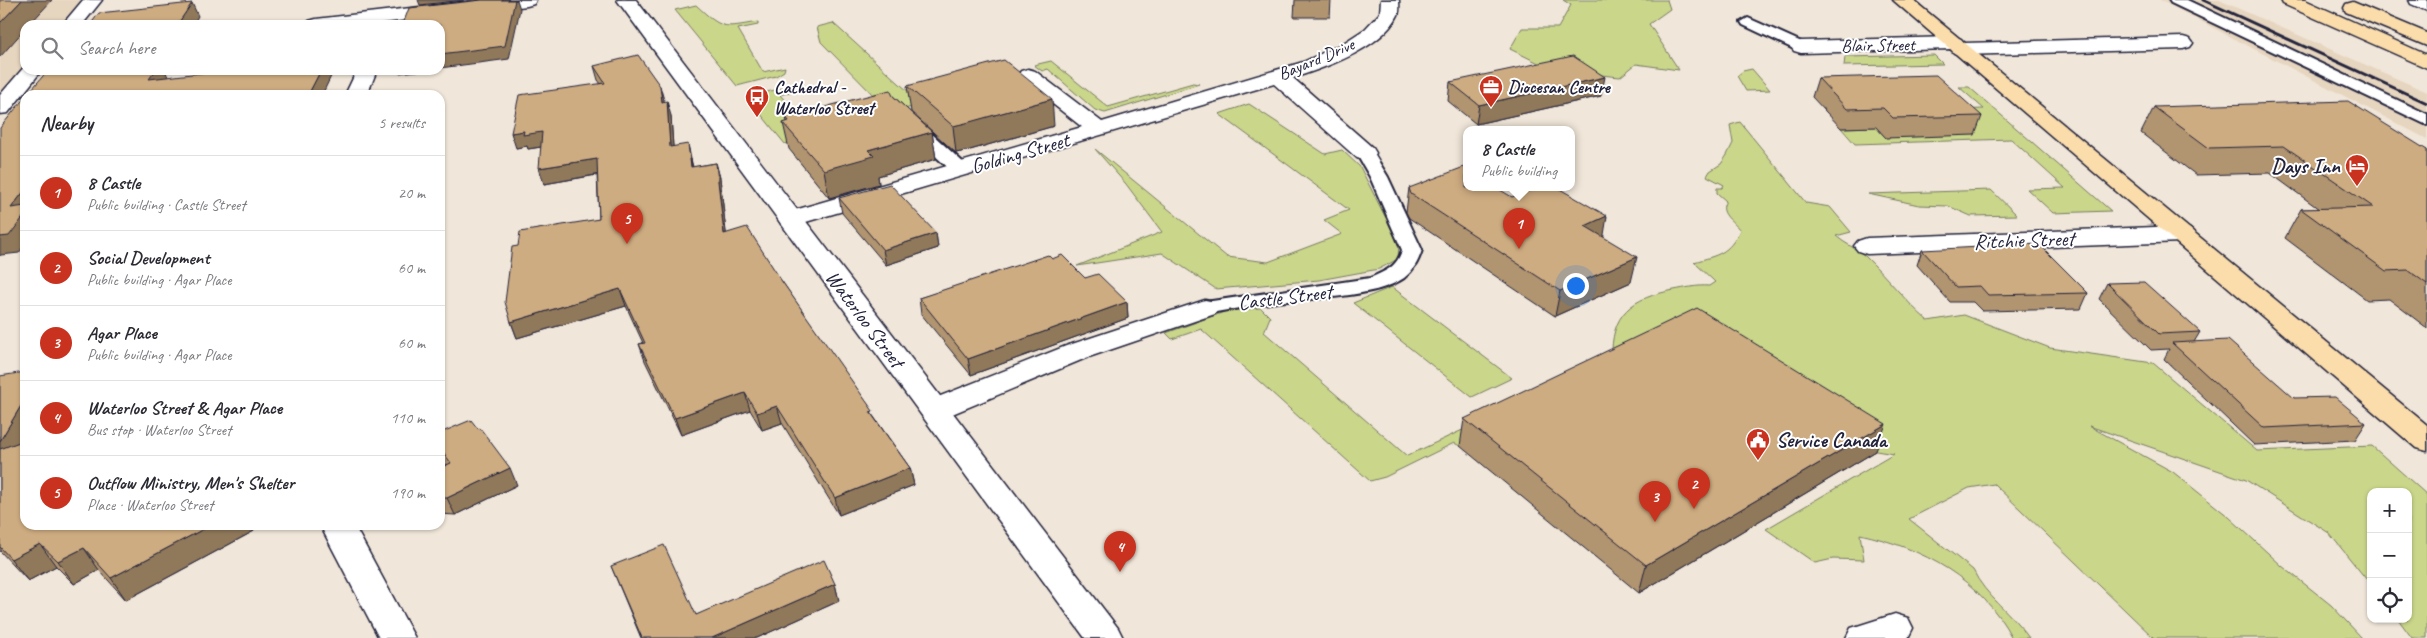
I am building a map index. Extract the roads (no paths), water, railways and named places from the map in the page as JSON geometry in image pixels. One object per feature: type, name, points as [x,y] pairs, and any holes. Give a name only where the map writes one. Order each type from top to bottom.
[{"type":"main road","points":[[1902,0],[2427,440]]},
{"type":"main road","points":[[2290,0],[2427,62]]},
{"type":"main road","points":[[2335,0],[2427,39]]},
{"type":"main road","points":[[2347,0],[2427,39]]},
{"type":"street","points":[[76,20],[93,0]]},
{"type":"street","points":[[394,20],[527,0]]},
{"type":"street","name":"Waterloo Street","points":[[626,0],[1105,638]]},
{"type":"street","name":"Bayard Drive","points":[[1249,85],[1310,66],[1349,48],[1372,33],[1389,14],[1390,0]]},
{"type":"street","points":[[2418,0],[2427,5]]},
{"type":"street","name":"Blair Street","points":[[1801,47],[2183,43]]},
{"type":"street","points":[[0,108],[28,75]]},
{"type":"street","points":[[358,90],[365,75]]},
{"type":"street","points":[[1028,75],[1099,130]]},
{"type":"street","name":"Castle Street","points":[[1278,76],[1365,153]]},
{"type":"street","name":"Golding Street","points":[[790,219],[1249,85]]},
{"type":"street","name":"Ritchie Street","points":[[1868,246],[2181,234]]},
{"type":"street","name":"Castle Street","points":[[934,410],[1076,352],[1205,308]]},
{"type":"street","points":[[340,530],[397,638]]},
{"type":"lane","points":[[2176,0],[2427,120]]},
{"type":"lane","points":[[1748,22],[1801,47]]},
{"type":"lane","points":[[904,118],[961,170]]},
{"type":"lane","name":"Castle Street","points":[[1205,308],[1278,295],[1350,290],[1382,280],[1403,270],[1412,259],[1412,250],[1379,177],[1365,153]]},
{"type":"railway","points":[[2203,0],[2427,103]]},
{"type":"place","name":"Diocesan Centre","points":[[1491,108]]},
{"type":"place","name":"Cathedral - Waterloo Street","points":[[757,118]]},
{"type":"place","name":"Days Inn","points":[[2357,187]]},
{"type":"place","name":"Outflow Ministry, Men's Shelter","points":[[627,244]]},
{"type":"place","name":"8 Castle","points":[[1519,249]]},
{"type":"place","name":"Service Canada","points":[[1758,461]]},
{"type":"place","name":"Social Development","points":[[1694,509]]},
{"type":"place","name":"Agar Place","points":[[1655,522]]},
{"type":"place","name":"Waterloo Street & Agar Place","points":[[1120,572]]}]
